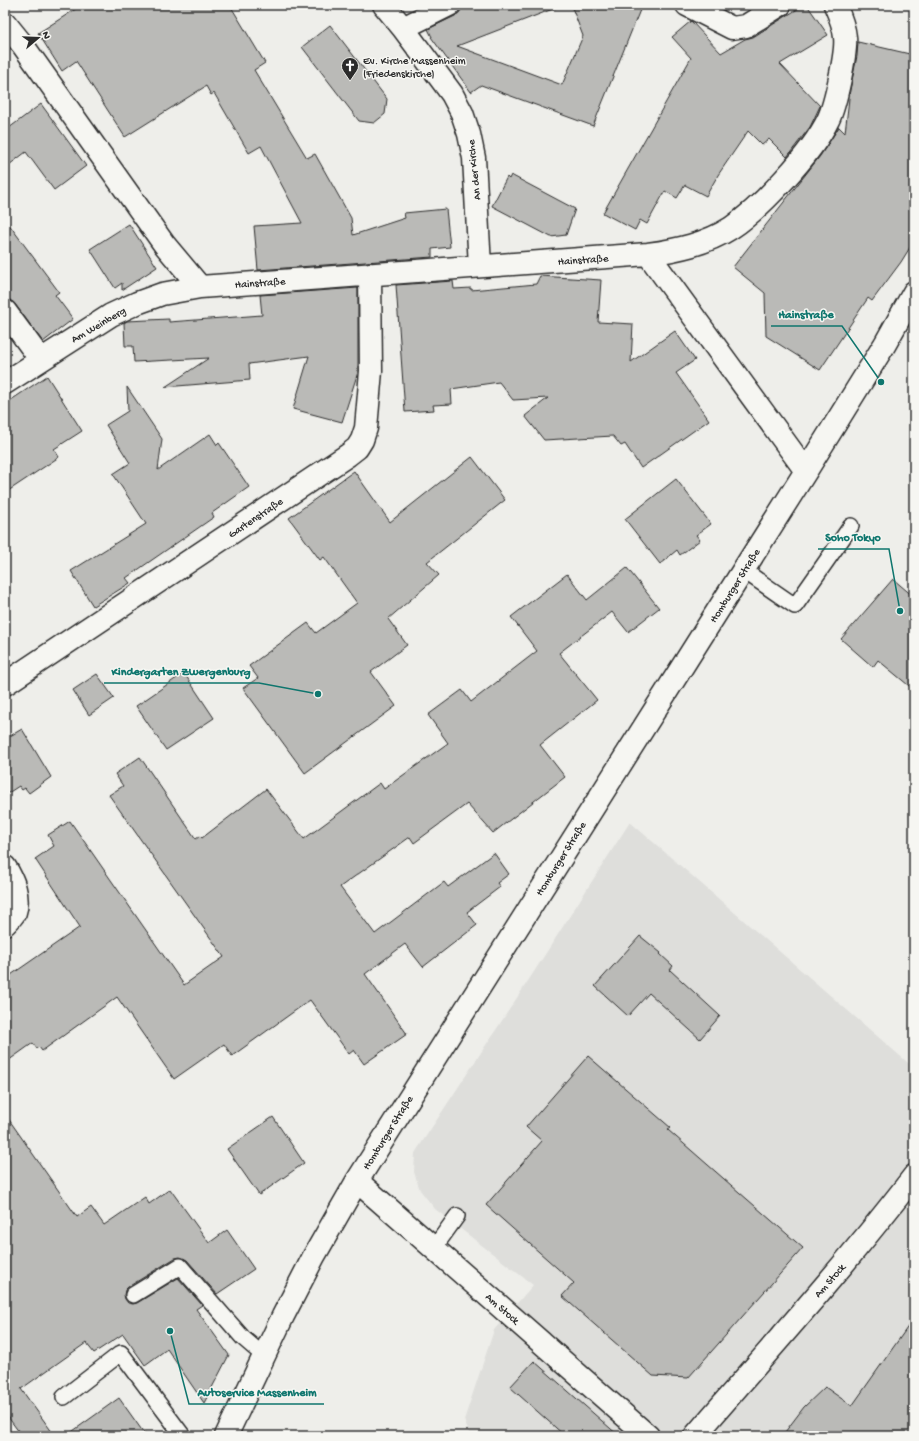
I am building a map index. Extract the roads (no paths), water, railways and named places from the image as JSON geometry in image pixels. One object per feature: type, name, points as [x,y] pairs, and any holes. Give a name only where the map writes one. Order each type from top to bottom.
[{"type":"street","name":"An der Kirche","points":[[384,5],[452,94],[462,113],[469,134],[474,158],[480,266]]},
{"type":"street","points":[[403,28],[449,5]]},
{"type":"street","points":[[687,5],[732,28],[746,26],[780,5]]},
{"type":"street","name":"Hainstraße","points":[[200,287],[648,254],[677,250],[714,237],[731,228],[753,211],[778,186],[822,132],[829,119],[843,60],[845,37],[834,5]]},
{"type":"street","points":[[5,23],[22,44],[164,244],[200,287]]},
{"type":"street","points":[[648,254],[806,471]]},
{"type":"street","name":"Gartenstraße","points":[[5,684],[357,448],[362,440],[366,428],[371,372],[370,274]]},
{"type":"street","name":"Am Weinberg","points":[[5,383],[111,315],[162,294],[200,287]]},
{"type":"street","name":"Homburger Straße","points":[[226,1436],[314,1256],[357,1181],[806,471],[885,344],[914,292]]},
{"type":"street","points":[[5,311],[40,360]]},
{"type":"street","points":[[5,867],[9,872],[16,891],[15,912],[5,924]]},
{"type":"street","name":"Am Stock","points":[[695,1436],[846,1260],[914,1176]]},
{"type":"street","name":"Am Stock","points":[[357,1181],[648,1436]]},
{"type":"lane","points":[[743,570],[795,606],[851,526]]},
{"type":"lane","points":[[434,1248],[457,1216]]},
{"type":"lane","points":[[133,1296],[180,1266],[243,1338],[264,1356]]},
{"type":"lane","points":[[64,1397],[122,1353],[183,1436]]},
{"type":"place","name":"Ev. Kirche Massenheim (Friedenskirche)","points":[[350,81]]},
{"type":"place","name":"Hainstraße","points":[[881,382]]},
{"type":"place","name":"Soho Tokyo","points":[[900,611]]},
{"type":"place","name":"Kindergarten Zwergenburg","points":[[318,694]]},
{"type":"place","name":"Autoservice Massenheim","points":[[170,1331]]}]
